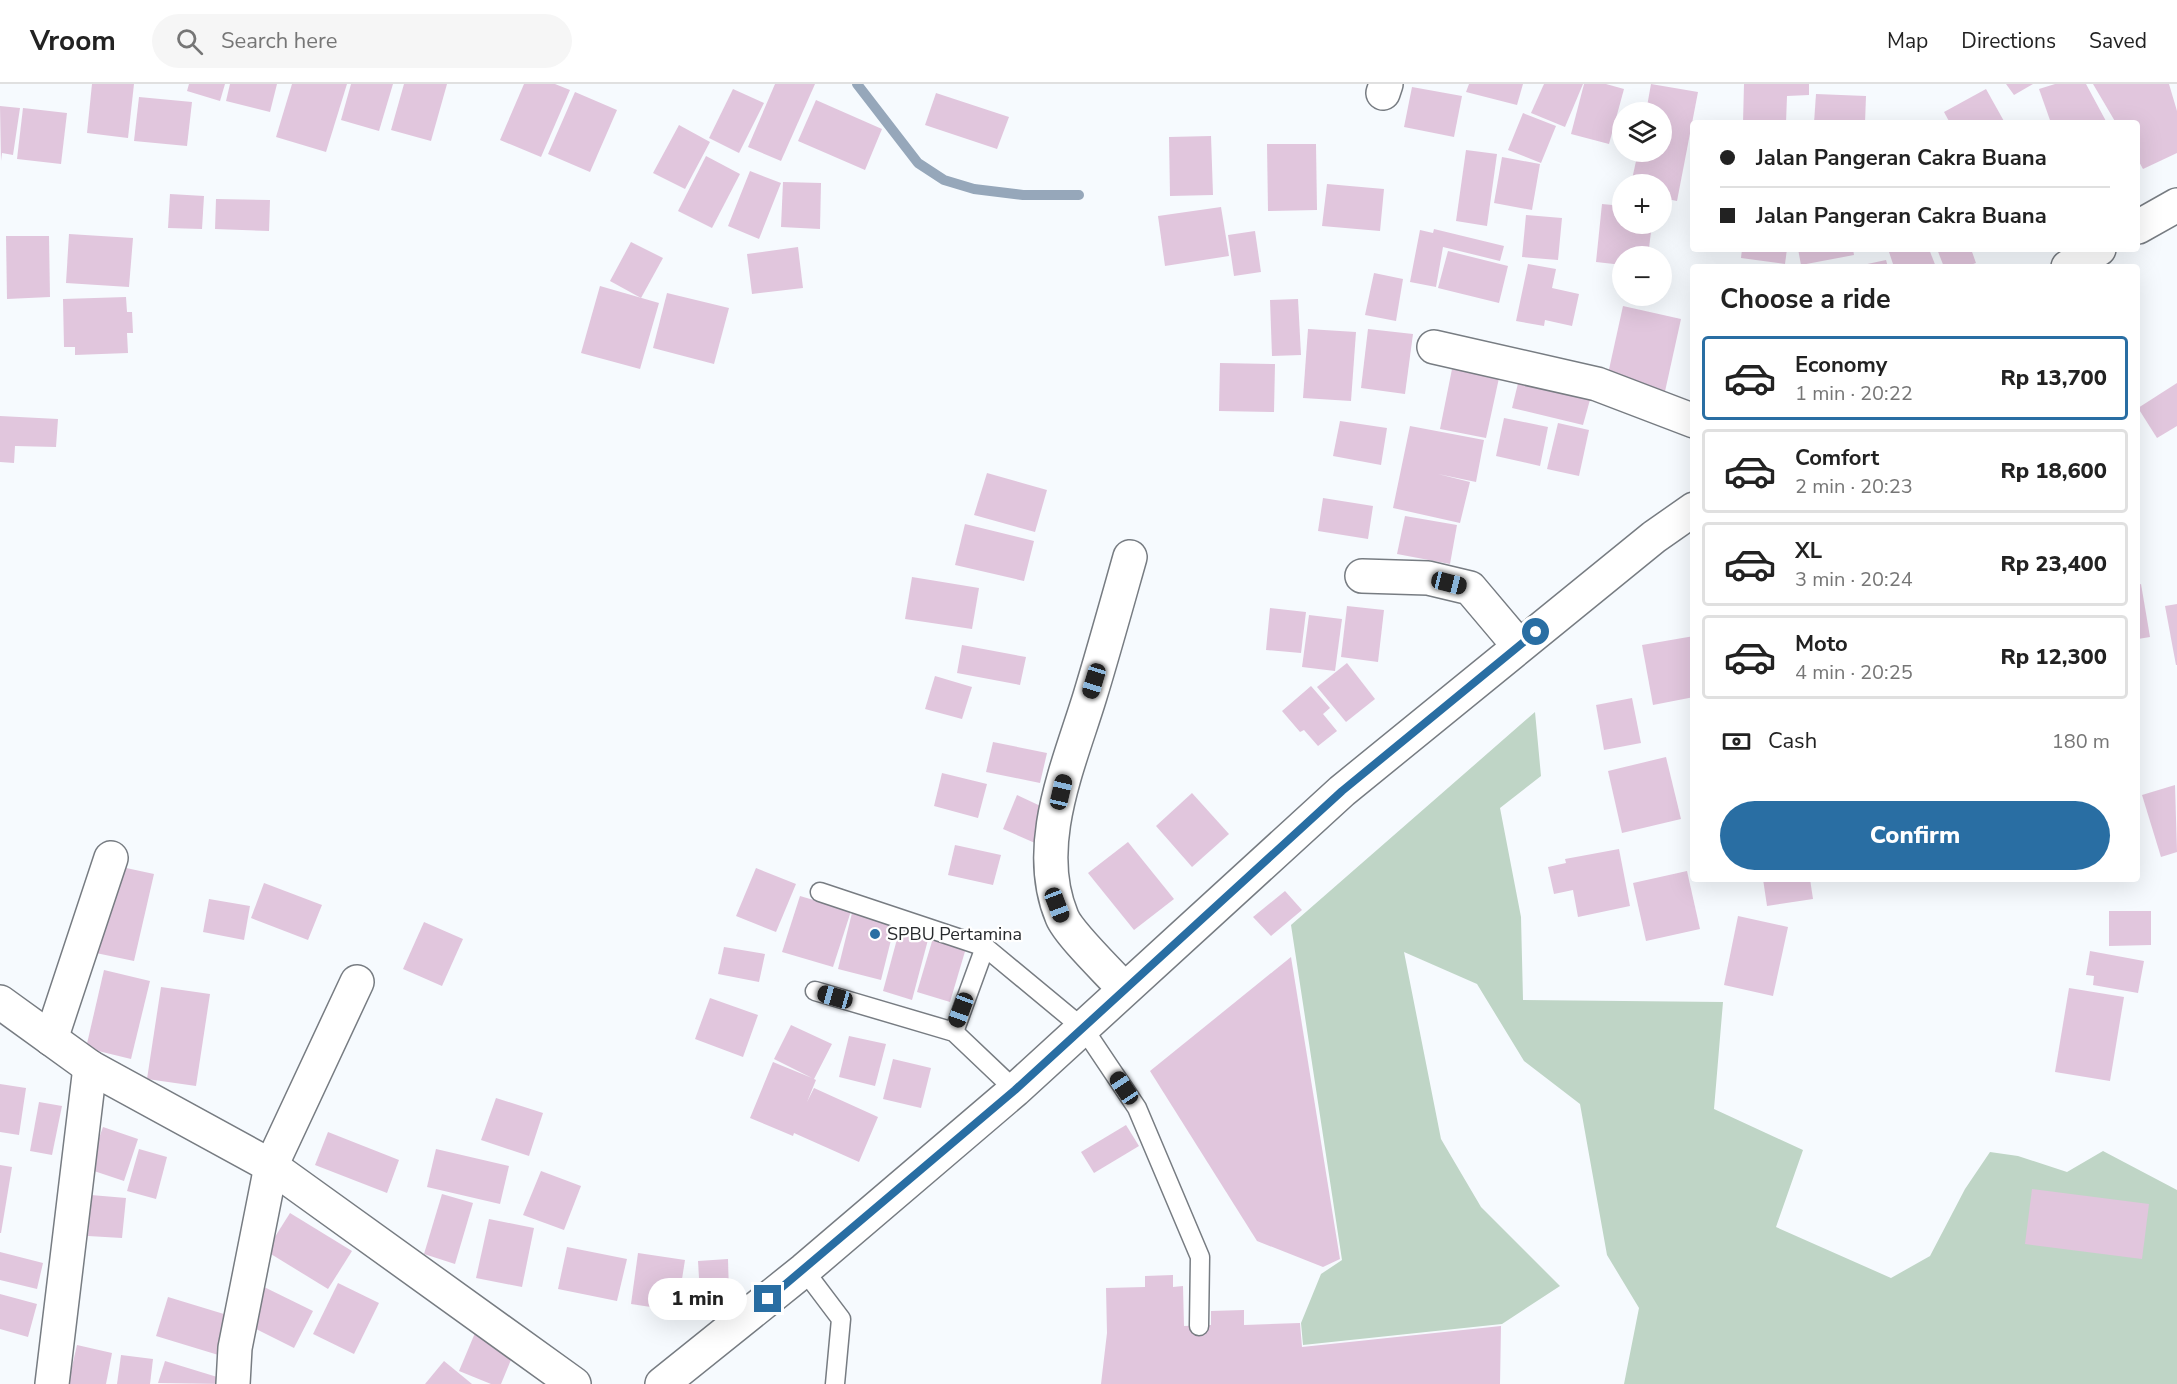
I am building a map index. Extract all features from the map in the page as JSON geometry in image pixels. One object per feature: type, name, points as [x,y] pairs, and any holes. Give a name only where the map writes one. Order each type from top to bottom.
[{"type":"street","points":[[2140,226],[2177,205]]},
{"type":"street","points":[[2073,264],[2094,252]]},
{"type":"street","points":[[1434,347],[1597,384],[1690,419]]},
{"type":"street","points":[[662,1384],[813,1283],[1015,1090],[1342,791],[1654,537],[1690,512]]},
{"type":"street","points":[[1124,989],[1063,920],[1050,871],[1052,840],[1068,761],[1130,557]]},
{"type":"street","points":[[1362,576],[1428,578],[1470,588],[1519,646]]},
{"type":"street","points":[[51,1039],[111,858]]},
{"type":"street","points":[[233,1384],[235,1348],[271,1166],[357,982]]},
{"type":"street","points":[[0,1002],[90,1067],[271,1166],[574,1384]]},
{"type":"street","points":[[52,1384],[90,1067]]},
{"type":"lane","points":[[820,892],[985,947],[1084,1029],[1137,1108],[1200,1257],[1199,1326]]},
{"type":"lane","points":[[954,1032],[985,947]]},
{"type":"lane","points":[[815,991],[954,1032],[1015,1090]]},
{"type":"lane","points":[[813,1283],[841,1319],[835,1384]]},
{"type":"green space","points":[[1535,712],[1541,776],[1500,808],[1521,917],[1523,1000],[1723,1002],[1714,1109],[1803,1150],[1776,1227],[1891,1278],[1930,1256],[1965,1189],[1990,1152],[2018,1156],[2067,1172],[2103,1151],[2177,1190],[2177,1384],[1624,1384],[1639,1308],[1607,1255],[1580,1104],[1524,1061],[1477,984],[1404,952],[1441,1139],[1481,1207],[1560,1286],[1502,1324],[1303,1345],[1301,1323],[1321,1274],[1342,1260],[1291,925]]},
{"type":"building","points":[[92,84],[134,84],[128,138],[87,133]]},
{"type":"building","points":[[189,84],[225,84],[220,101],[187,91]]},
{"type":"building","points":[[230,84],[277,84],[270,112],[226,101]]},
{"type":"building","points":[[292,84],[347,84],[326,152],[276,137]]},
{"type":"building","points":[[351,84],[393,84],[379,131],[341,120]]},
{"type":"building","points":[[404,84],[447,84],[431,141],[391,130]]},
{"type":"building","points":[[524,84],[555,84],[570,90],[541,157],[500,140]]},
{"type":"building","points":[[775,84],[815,84],[781,161],[748,147]]},
{"type":"building","points":[[1469,84],[1523,84],[1517,105],[1466,92]]},
{"type":"building","points":[[1544,84],[1583,84],[1565,127],[1531,113]]},
{"type":"building","points":[[1584,84],[1606,84],[1624,89],[1620,102],[1612,102],[1612,133],[1609,144],[1571,134]]},
{"type":"building","points":[[1651,84],[1698,92],[1693,120],[1690,120],[1690,134],[1677,201],[1672,200],[1672,174],[1633,174],[1636,162],[1672,162],[1672,102],[1648,102]]},
{"type":"building","points":[[1744,84],[1809,84],[1809,95],[1787,96],[1786,120],[1743,120]]},
{"type":"building","points":[[2006,84],[2033,84],[2014,95]]},
{"type":"building","points":[[2055,84],[2086,84],[2105,120],[2050,120],[2039,89]]},
{"type":"building","points":[[2093,84],[2169,84],[2177,111],[2177,153],[2143,169],[2140,164],[2140,120],[2114,120]]},
{"type":"building","points":[[1412,87],[1462,96],[1454,137],[1404,127]]},
{"type":"building","points":[[733,89],[764,103],[739,153],[709,138]]},
{"type":"building","points":[[1986,89],[2003,120],[1948,120],[1944,112]]},
{"type":"building","points":[[575,92],[617,110],[590,172],[548,154]]},
{"type":"building","points":[[936,93],[1009,117],[997,149],[925,125]]},
{"type":"building","points":[[1816,94],[1866,96],[1865,120],[1814,120]]},
{"type":"building","points":[[139,97],[192,102],[187,146],[134,141]]},
{"type":"building","points":[[816,100],[882,129],[865,170],[798,141]]},
{"type":"building","points":[[0,106],[20,108],[13,155],[2,153],[1,161]]},
{"type":"building","points":[[23,108],[67,113],[61,164],[17,159]]},
{"type":"building","points":[[1523,113],[1556,126],[1541,163],[1508,150]]},
{"type":"building","points":[[679,125],[710,142],[685,189],[653,173]]},
{"type":"building","points":[[1211,136],[1213,195],[1170,196],[1169,137]]},
{"type":"building","points":[[1267,144],[1316,144],[1317,210],[1268,211]]},
{"type":"building","points":[[1466,150],[1497,154],[1487,226],[1456,221]]},
{"type":"building","points":[[706,156],[740,174],[712,228],[678,211]]},
{"type":"building","points":[[1502,157],[1540,164],[1532,210],[1494,203]]},
{"type":"building","points":[[750,171],[781,183],[759,239],[728,226]]},
{"type":"building","points":[[783,182],[821,183],[820,229],[781,227]]},
{"type":"building","points":[[1327,184],[1384,189],[1380,231],[1322,226]]},
{"type":"building","points":[[170,194],[204,196],[202,229],[168,228]]},
{"type":"building","points":[[216,199],[270,200],[269,231],[215,229]]},
{"type":"building","points":[[1602,204],[1612,205],[1612,234],[1651,234],[1649,246],[1612,246],[1612,264],[1596,262]]},
{"type":"building","points":[[1221,207],[1229,256],[1165,266],[1158,216]]},
{"type":"building","points":[[1526,215],[1562,218],[1558,260],[1522,257]]},
{"type":"building","points":[[1434,229],[1504,246],[1500,261],[1443,247],[1436,287],[1410,282],[1420,230],[1433,233]]},
{"type":"building","points":[[1255,231],[1261,272],[1234,276],[1228,235]]},
{"type":"building","points":[[69,234],[133,238],[129,287],[66,283]]},
{"type":"building","points":[[6,236],[49,236],[50,297],[7,299]]},
{"type":"building","points":[[631,242],[663,258],[641,298],[610,281]]},
{"type":"building","points":[[798,247],[803,288],[752,294],[747,254]]},
{"type":"building","points":[[1448,251],[1508,266],[1499,303],[1438,288]]},
{"type":"building","points":[[1742,252],[1787,252],[1785,264],[1741,258]]},
{"type":"building","points":[[1799,252],[1854,252],[1854,255],[1801,264]]},
{"type":"building","points":[[1889,252],[1930,252],[1935,264],[1893,264]]},
{"type":"building","points":[[1938,252],[1972,252],[1976,263],[1973,264],[1943,264]]},
{"type":"building","points":[[1886,260],[1887,264],[1867,264]]},
{"type":"building","points":[[1528,264],[1556,269],[1552,288],[1579,294],[1572,326],[1545,320],[1544,326],[1516,321]]},
{"type":"building","points":[[1374,273],[1403,279],[1396,321],[1365,315]]},
{"type":"building","points":[[600,286],[659,303],[640,369],[581,353]]},
{"type":"building","points":[[667,293],[729,308],[714,364],[653,348]]},
{"type":"building","points":[[126,297],[127,312],[132,312],[133,333],[127,333],[128,353],[75,355],[75,347],[64,347],[63,299]]},
{"type":"building","points":[[1298,299],[1301,355],[1272,356],[1270,300]]},
{"type":"building","points":[[1623,306],[1681,319],[1664,396],[1606,383]]},
{"type":"building","points":[[1308,329],[1356,332],[1351,401],[1303,398]]},
{"type":"building","points":[[1368,329],[1413,334],[1405,394],[1361,388]]},
{"type":"building","points":[[1220,363],[1275,364],[1274,412],[1219,411]]},
{"type":"building","points":[[1452,369],[1499,378],[1486,438],[1440,429]]},
{"type":"building","points":[[1521,371],[1593,389],[1583,425],[1512,408]]},
{"type":"building","points":[[2177,383],[2177,426],[2157,438],[2140,411],[2140,407]]},
{"type":"building","points":[[0,416],[58,419],[56,447],[15,446],[14,463],[0,462]]},
{"type":"building","points":[[1504,418],[1548,427],[1540,466],[1496,456]]},
{"type":"building","points":[[1340,421],[1387,428],[1381,465],[1333,456]]},
{"type":"building","points":[[1558,423],[1589,430],[1579,476],[1547,469]]},
{"type":"building","points":[[1410,426],[1484,440],[1476,482],[1438,474],[1470,482],[1460,523],[1393,508]]},
{"type":"building","points":[[987,473],[1047,490],[1035,532],[974,515]]},
{"type":"building","points":[[1323,498],[1373,506],[1368,539],[1318,531]]},
{"type":"building","points":[[1405,516],[1457,525],[1450,564],[1397,554]]},
{"type":"building","points":[[965,524],[1034,541],[1024,581],[955,565]]},
{"type":"building","points":[[912,577],[979,588],[972,629],[905,619]]},
{"type":"building","points":[[2140,584],[2150,637],[2140,639]]},
{"type":"building","points":[[2177,604],[2177,665],[2176,665],[2165,606]]},
{"type":"building","points":[[1347,606],[1384,610],[1378,662],[1341,657]]},
{"type":"building","points":[[1270,608],[1306,612],[1301,653],[1266,650]]},
{"type":"building","points":[[1309,615],[1342,619],[1335,671],[1302,667]]},
{"type":"building","points":[[1690,637],[1690,698],[1653,705],[1642,645]]},
{"type":"building","points":[[962,645],[1026,657],[1020,685],[957,673]]},
{"type":"building","points":[[1347,663],[1375,699],[1346,722],[1317,687]]},
{"type":"building","points":[[935,676],[972,687],[962,719],[925,709]]},
{"type":"building","points":[[1311,686],[1330,708],[1323,714],[1337,731],[1318,746],[1304,730],[1300,732],[1282,711]]},
{"type":"building","points":[[1632,698],[1641,743],[1604,750],[1596,705]]},
{"type":"building","points":[[993,742],[1047,753],[1040,783],[986,772]]},
{"type":"building","points":[[1666,757],[1681,819],[1622,833],[1608,771]]},
{"type":"building","points":[[942,773],[987,784],[978,818],[934,806]]},
{"type":"building","points":[[2175,785],[2177,852],[2161,857],[2142,795]]},
{"type":"building","points":[[1192,793],[1229,834],[1192,867],[1156,826]]},
{"type":"building","points":[[1017,795],[1049,810],[1035,843],[1003,829]]},
{"type":"building","points":[[1128,842],[1174,899],[1134,930],[1088,873]]},
{"type":"building","points":[[955,845],[1001,855],[993,885],[948,875]]},
{"type":"building","points":[[1619,849],[1630,906],[1578,917],[1573,890],[1554,894],[1548,867],[1566,863],[1565,859]]},
{"type":"building","points":[[117,866],[154,874],[134,961],[96,953]]},
{"type":"building","points":[[756,868],[796,884],[776,932],[736,916]]},
{"type":"building","points":[[1687,871],[1700,929],[1646,941],[1633,883]]},
{"type":"building","points":[[1763,882],[1810,882],[1813,899],[1767,906]]},
{"type":"building","points":[[264,883],[322,905],[308,940],[251,918]]},
{"type":"building","points":[[1285,891],[1302,910],[1271,936],[1253,917]]},
{"type":"building","points":[[800,896],[851,911],[833,967],[782,952]]},
{"type":"building","points":[[209,899],[250,906],[244,940],[203,932]]},
{"type":"building","points":[[2109,911],[2151,911],[2151,945],[2109,946]]},
{"type":"building","points":[[852,913],[895,924],[881,980],[838,969]]},
{"type":"building","points":[[1738,916],[1788,927],[1773,996],[1724,985]]},
{"type":"building","points":[[424,922],[463,939],[442,986],[403,969]]},
{"type":"building","points":[[900,928],[929,936],[912,1000],[883,991]]},
{"type":"building","points":[[933,938],[966,948],[950,1002],[917,992]]},
{"type":"building","points":[[724,947],[765,954],[759,982],[718,974]]},
{"type":"building","points":[[2090,951],[2144,961],[2138,993],[2093,985],[2094,976],[2086,975]]},
{"type":"building","points":[[1291,957],[1340,1259],[1323,1267],[1257,1241],[1150,1071]]},
{"type":"building","points":[[104,970],[150,981],[131,1059],[86,1048]]},
{"type":"building","points":[[161,987],[210,994],[196,1086],[147,1079]]},
{"type":"building","points":[[2069,988],[2124,997],[2110,1081],[2055,1072]]},
{"type":"building","points":[[710,998],[758,1015],[743,1057],[695,1039]]},
{"type":"building","points":[[791,1025],[832,1044],[814,1079],[816,1080],[807,1102],[814,1088],[878,1117],[859,1162],[794,1133],[793,1136],[750,1118],[773,1062],[812,1078],[774,1059]]},
{"type":"building","points":[[849,1036],[886,1044],[875,1086],[839,1077]]},
{"type":"building","points":[[893,1059],[931,1068],[921,1108],[883,1099]]},
{"type":"building","points":[[0,1084],[26,1088],[19,1135],[0,1132]]},
{"type":"building","points":[[496,1098],[543,1113],[529,1156],[481,1140]]},
{"type":"building","points":[[39,1102],[62,1106],[52,1155],[30,1151]]},
{"type":"building","points":[[1126,1125],[1139,1146],[1094,1173],[1081,1152]]},
{"type":"building","points":[[103,1127],[138,1139],[124,1181],[88,1169]]},
{"type":"building","points":[[328,1132],[399,1160],[387,1193],[315,1165]]},
{"type":"building","points":[[139,1149],[167,1157],[156,1199],[127,1191]]},
{"type":"building","points":[[436,1149],[509,1166],[500,1204],[427,1187]]},
{"type":"building","points":[[0,1165],[12,1167],[1,1233],[0,1233]]},
{"type":"building","points":[[541,1171],[581,1186],[564,1230],[523,1215]]},
{"type":"building","points":[[2032,1189],[2149,1204],[2142,1259],[2025,1244]]},
{"type":"building","points":[[442,1194],[473,1203],[455,1264],[424,1254]]},
{"type":"building","points":[[91,1195],[126,1198],[122,1238],[88,1236]]},
{"type":"building","points":[[290,1213],[352,1251],[328,1289],[266,1251]]},
{"type":"building","points":[[489,1219],[534,1228],[522,1287],[476,1278]]},
{"type":"building","points":[[567,1247],[627,1259],[617,1301],[558,1289]]},
{"type":"building","points":[[0,1252],[43,1263],[37,1289],[0,1280]]},
{"type":"building","points":[[638,1253],[685,1260],[677,1311],[631,1304]]},
{"type":"building","points":[[728,1259],[729,1294],[700,1295],[698,1261]]},
{"type":"building","points":[[1173,1275],[1173,1287],[1183,1286],[1184,1326],[1211,1325],[1211,1311],[1244,1310],[1244,1325],[1300,1323],[1302,1347],[1501,1326],[1500,1384],[1101,1384],[1107,1333],[1106,1288],[1145,1287],[1145,1276]]},
{"type":"building","points":[[338,1283],[379,1303],[354,1354],[313,1334]]},
{"type":"building","points":[[260,1285],[313,1311],[294,1348],[242,1322]]},
{"type":"building","points":[[0,1294],[37,1304],[28,1337],[0,1329]]},
{"type":"building","points":[[168,1297],[237,1318],[225,1357],[156,1336]]},
{"type":"building","points":[[475,1333],[515,1350],[501,1384],[491,1384],[459,1371]]},
{"type":"building","points":[[77,1345],[112,1353],[106,1384],[68,1384]]},
{"type":"building","points":[[121,1355],[153,1359],[150,1384],[117,1384]]},
{"type":"building","points":[[165,1361],[227,1380],[225,1384],[158,1383]]},
{"type":"building","points":[[444,1361],[472,1384],[425,1384]]},
{"type":"waterway","points":[[857,84],[918,163],[944,180],[974,189],[1023,195],[1079,195]]},
{"type":"place","name":"SPBU Pertamina","points":[[875,934]]},
{"type":"route","points":[[768,1299],[1084,1029],[1124,989],[1342,791],[1536,632]]}]
